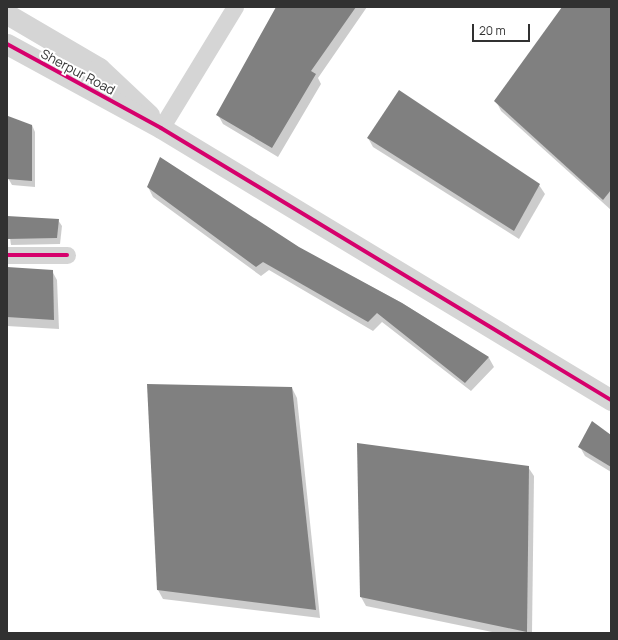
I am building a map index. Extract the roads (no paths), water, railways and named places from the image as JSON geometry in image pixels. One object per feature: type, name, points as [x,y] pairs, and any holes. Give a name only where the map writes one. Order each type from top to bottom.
[{"type":"street","points":[[235,7],[161,128],[611,400]]},
{"type":"street","name":"Sherpur Road","points":[[7,14],[99,68],[124,88],[161,128]]},
{"type":"street","name":"Sherpur Road","points":[[7,44],[161,128]]},
{"type":"street","points":[[7,255],[67,255]]}]
